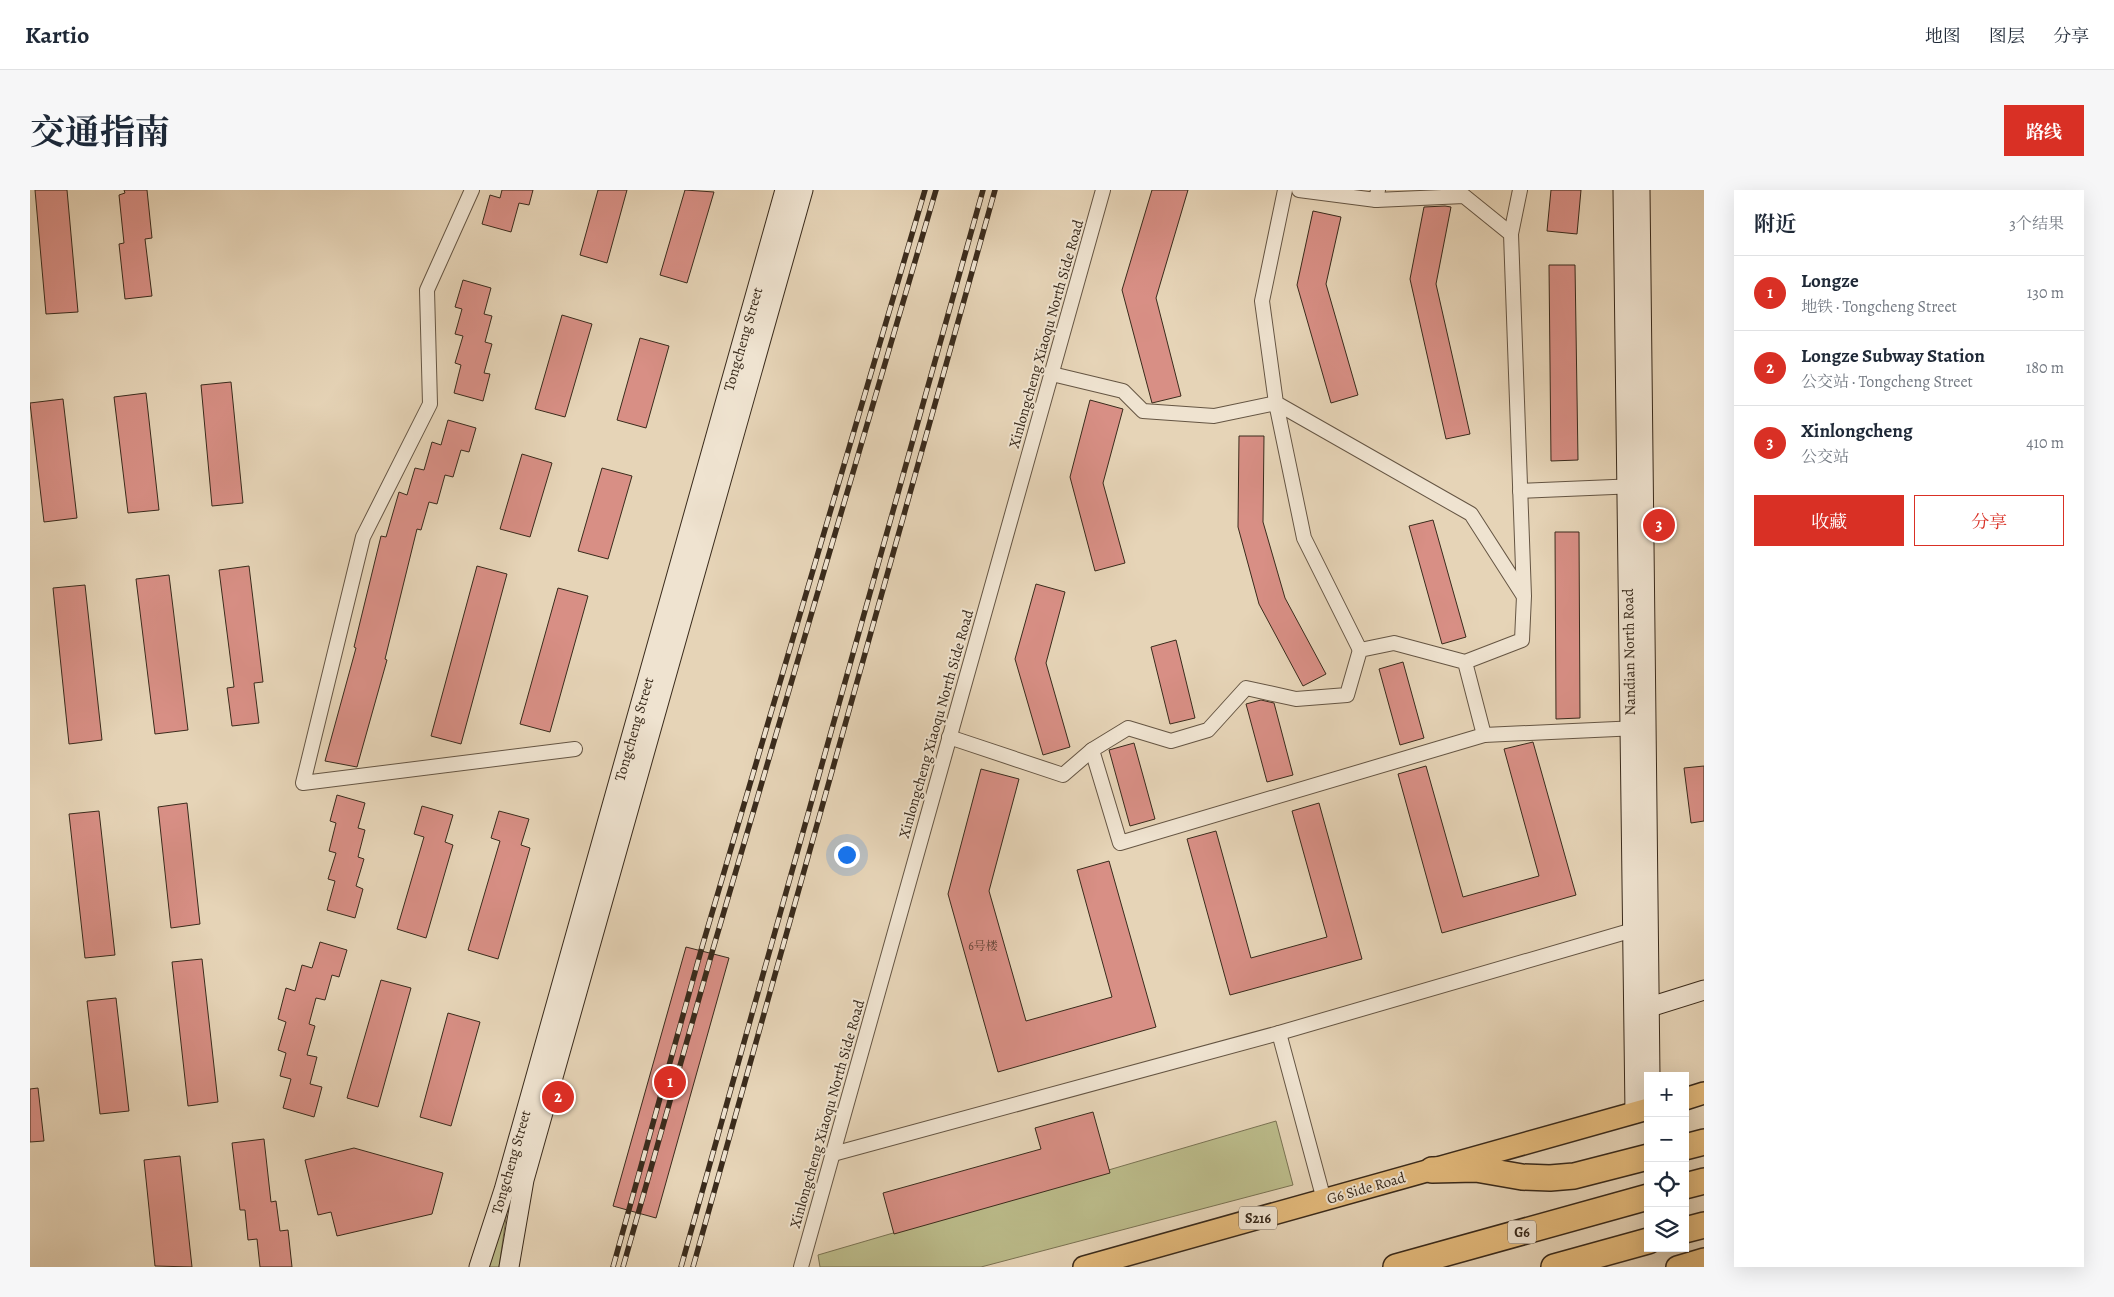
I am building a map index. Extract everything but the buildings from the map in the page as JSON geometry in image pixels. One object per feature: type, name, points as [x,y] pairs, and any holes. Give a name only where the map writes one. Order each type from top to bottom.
[{"type":"highway","points":[[1689,1146],[1704,1142]]},
{"type":"highway","points":[[1432,1170],[1476,1169],[1522,1177],[1550,1178],[1574,1176],[1644,1158]]},
{"type":"highway","points":[[1689,1185],[1704,1181]]},
{"type":"highway","name":"G6","points":[[1396,1267],[1644,1198]]},
{"type":"highway","points":[[1689,1229],[1704,1225]]},
{"type":"highway","points":[[1554,1267],[1644,1242]]},
{"type":"main road","name":"Tongcheng Street","points":[[479,1267],[507,1180],[785,190]]},
{"type":"main road","name":"Tongcheng Street","points":[[509,1267],[524,1180],[803,190]]},
{"type":"main road","name":"Nandian North Road","points":[[1623,190],[1635,486],[1641,1111]]},
{"type":"main road","name":"Nandian North Road","points":[[1635,486],[1640,190]]},
{"type":"main road","points":[[1641,1015],[1704,990]]},
{"type":"main road","points":[[1641,1015],[1704,1000]]},
{"type":"main road","name":"Nandian North Road","points":[[1641,1015],[1649,1072]]},
{"type":"main road","points":[[1689,1098],[1704,1093]]},
{"type":"main road","name":"G6 Side Road","points":[[1084,1267],[1641,1111]]},
{"type":"main road","points":[[1677,1267],[1704,1259]]},
{"type":"street","points":[[472,190],[427,290],[430,404],[363,537],[303,783],[575,749]]},
{"type":"street","name":"Xinlongcheng Xiaoqu North Side Road","points":[[800,1267],[1103,190]]},
{"type":"street","points":[[950,737],[1063,775],[1092,750],[1128,728],[1171,741],[1208,730],[1246,688],[1296,699],[1347,695],[1360,650],[1304,538],[1276,403],[1262,301],[1285,190]]},
{"type":"street","points":[[1299,190],[1377,195],[1464,193],[1511,234]]},
{"type":"street","points":[[1360,650],[1394,642],[1465,662],[1522,640],[1524,596],[1511,234],[1520,190]]},
{"type":"street","points":[[1052,374],[1124,391],[1143,411],[1214,416],[1276,403],[1471,514],[1524,596]]},
{"type":"street","points":[[1520,491],[1635,486]]},
{"type":"street","points":[[1465,662],[1484,735]]},
{"type":"street","points":[[1092,750],[1120,843],[1484,735],[1638,728]]},
{"type":"street","points":[[832,1154],[1279,1033],[1640,928]]},
{"type":"street","points":[[1279,1033],[1324,1200]]},
{"type":"green space","points":[[1276,1121],[1293,1185],[981,1267],[820,1267],[818,1255]]},
{"type":"green space","points":[[507,1211],[499,1267],[489,1267]]},
{"type":"railway","points":[[613,1267],[702,947],[925,190]]},
{"type":"railway","points":[[623,1267],[713,949],[936,190]]},
{"type":"railway","points":[[681,1267],[983,190]]},
{"type":"railway","points":[[693,1267],[995,190]]},
{"type":"place","name":"Xinlongcheng","points":[[1659,525]]},
{"type":"place","name":"Longze","points":[[670,1082]]},
{"type":"place","name":"Longze Subway Station","points":[[558,1097]]}]
